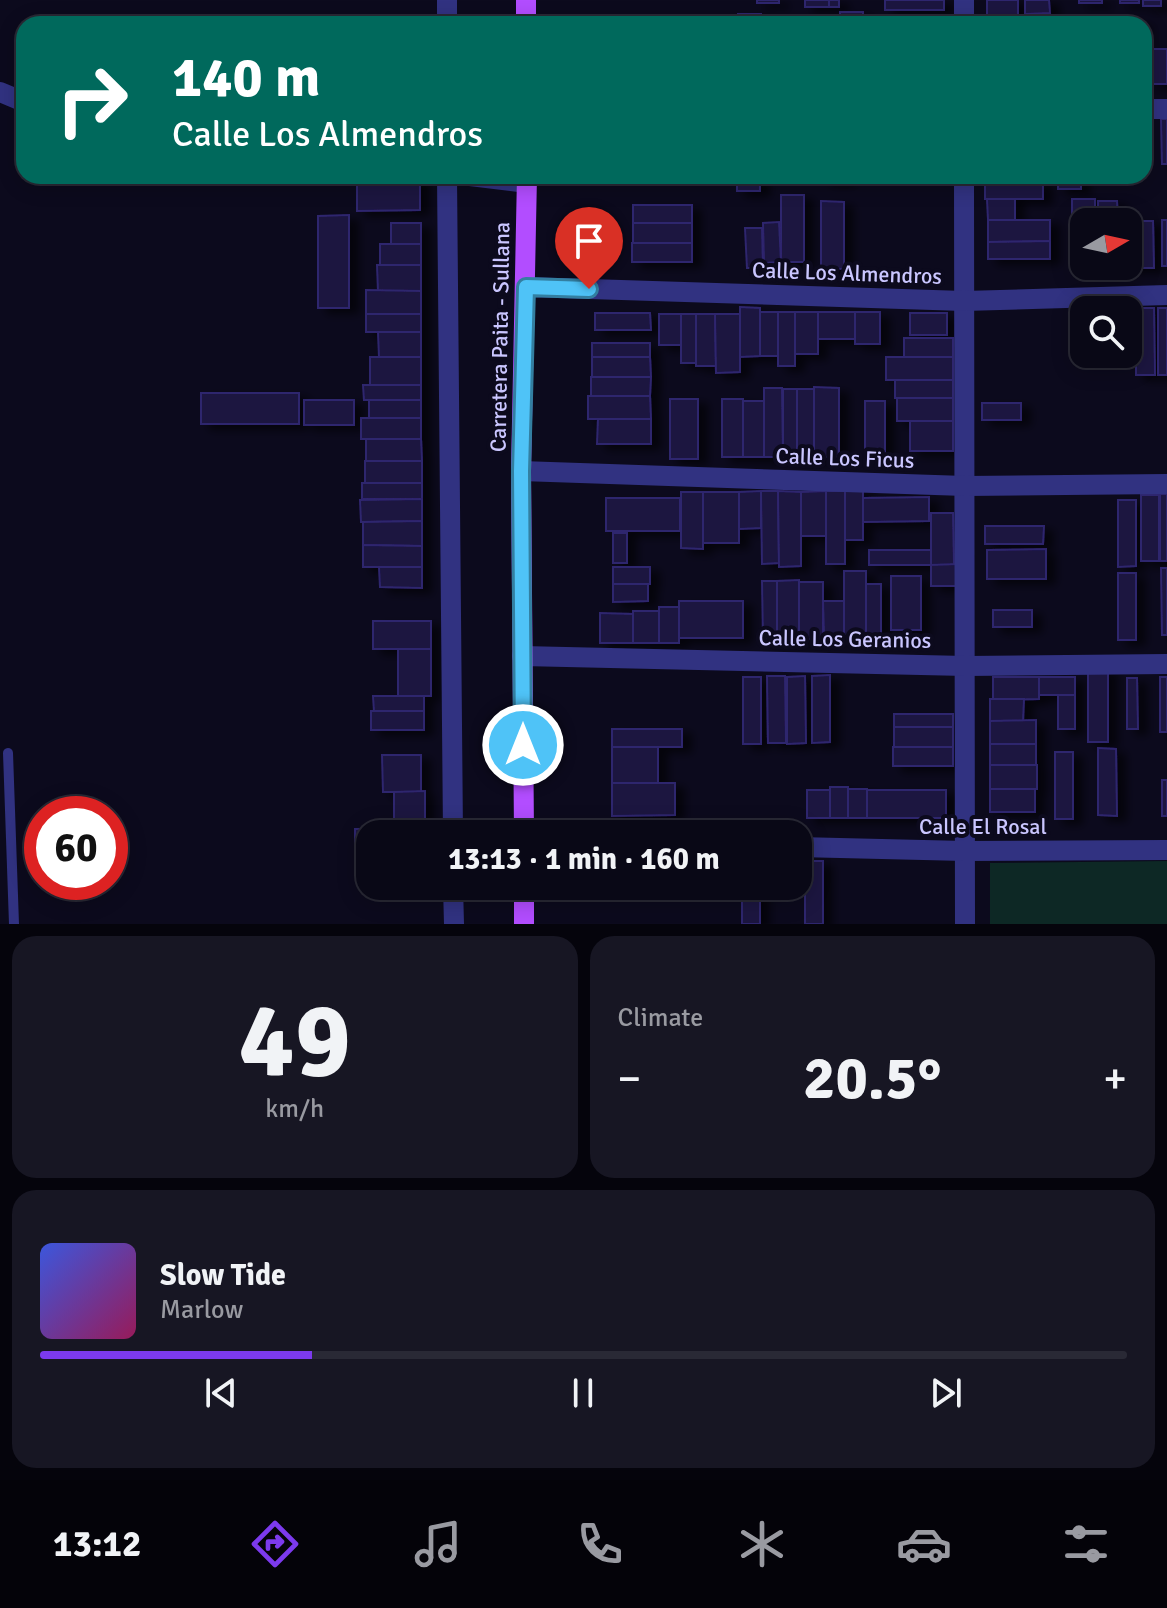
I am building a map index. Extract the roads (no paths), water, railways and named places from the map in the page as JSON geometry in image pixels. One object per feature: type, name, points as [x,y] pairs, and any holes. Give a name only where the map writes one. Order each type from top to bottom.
[{"type":"main road","name":"Carretera Paita - Sullana","points":[[524,820],[521,471],[527,184]]},
{"type":"main road","points":[[524,900],[524,924]]},
{"type":"street","points":[[447,184],[453,820]]},
{"type":"street","points":[[964,184],[965,924]]},
{"type":"street","name":"Calle Los Almendros","points":[[526,287],[964,301],[1167,295]]},
{"type":"street","name":"Calle Los Ficus","points":[[521,471],[965,486],[1167,484]]},
{"type":"street","name":"Calle Los Geranios","points":[[522,656],[966,666],[1167,664]]},
{"type":"street","name":"Calle El Rosal","points":[[812,847],[965,851],[1167,850]]},
{"type":"street","points":[[453,900],[454,924]]},
{"type":"lane","points":[[8,753],[14,924]]}]
